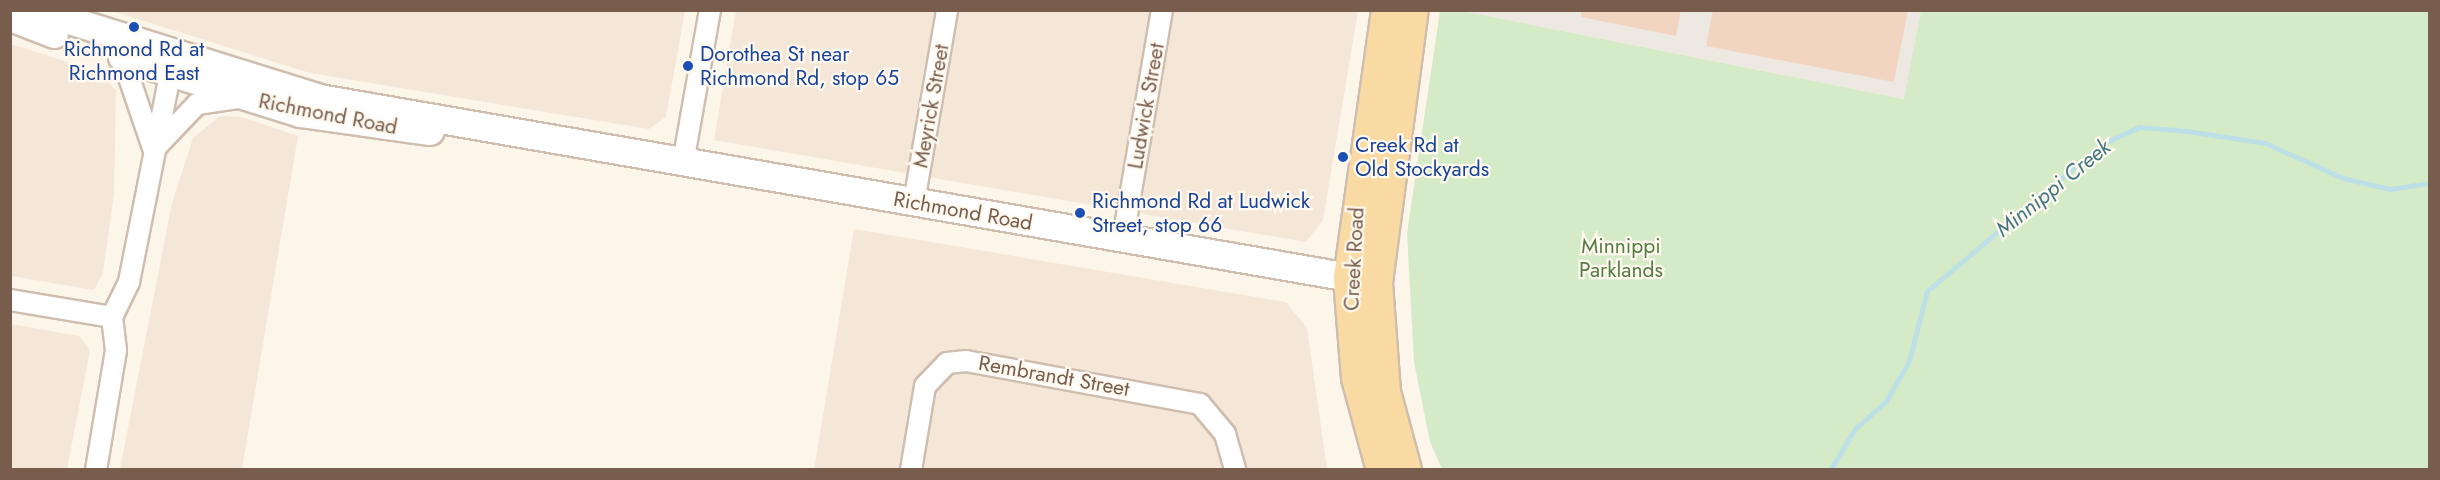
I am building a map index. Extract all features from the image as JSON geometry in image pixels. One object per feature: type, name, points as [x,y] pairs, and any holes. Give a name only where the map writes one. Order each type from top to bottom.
[{"type":"main road","name":"Richmond Road","points":[[37,10],[71,16],[172,64],[250,89],[350,112],[352,121],[504,139],[550,139]]},
{"type":"main road","name":"Creek Road","points":[[1382,470],[1357,378],[1363,280],[1387,10]]},
{"type":"main road","name":"Creek Road","points":[[1406,470],[1385,392],[1363,280],[1413,10]]},
{"type":"main road","name":"Richmond Road","points":[[10,17],[122,57],[172,64]]},
{"type":"main road","name":"Richmond Road","points":[[250,89],[1363,280]]},
{"type":"street","points":[[683,164],[710,10]]},
{"type":"street","name":"Meyrick Street","points":[[914,202],[947,10]]},
{"type":"street","name":"Ludwick Street","points":[[1123,238],[1162,10]]},
{"type":"street","points":[[122,57],[154,150]]},
{"type":"street","points":[[96,470],[116,350],[112,317],[129,282],[172,64]]},
{"type":"street","points":[[154,150],[197,104],[250,89]]},
{"type":"street","points":[[10,300],[112,317]]},
{"type":"street","name":"Rembrandt Street","points":[[911,470],[925,386],[946,363],[966,361],[1200,404],[1225,434],[1235,470]]},
{"type":"shaded area","points":[[685,10],[666,117],[649,129],[310,73],[112,11]]},
{"type":"shaded area","points":[[736,11],[1358,11],[1323,220],[1306,242],[714,140]]},
{"type":"shaded area","points":[[1463,11],[1921,11],[1905,99]]},
{"type":"shaded area","points":[[11,44],[98,72],[116,90],[114,193],[103,273],[94,290],[11,276]]},
{"type":"shaded area","points":[[220,116],[241,117],[298,136],[242,469],[120,469],[172,203],[193,138]]},
{"type":"shaded area","points":[[854,229],[1286,302],[1307,328],[1327,469],[814,470]]},
{"type":"shaded area","points":[[11,324],[79,336],[90,350],[67,469],[11,469]]},
{"type":"green space","name":"Minnippi Parklands","points":[[1440,11],[1463,11],[1904,99],[1921,11],[2429,11],[2429,469],[1442,469],[1430,442],[1414,362],[1407,233]]},
{"type":"building","points":[[1581,10],[1681,10],[1676,36],[1581,17]]},
{"type":"building","points":[[1713,10],[1908,10],[1894,82],[1706,46]]},
{"type":"waterway","name":"Minnippi Creek","points":[[1830,470],[1855,429],[1886,401],[1909,361],[1927,291],[2102,144],[2139,127],[2187,131],[2265,143],[2343,178],[2390,189],[2430,183]]},
{"type":"place","name":"Richmond Rd at Richmond East","points":[[134,27]]},
{"type":"place","name":"Dorothea St near Richmond Rd, stop 65","points":[[688,66]]},
{"type":"place","name":"Creek Rd at Old Stockyards","points":[[1343,157]]},
{"type":"place","name":"Richmond Rd at Ludwick Street, stop 66","points":[[1080,213]]}]
